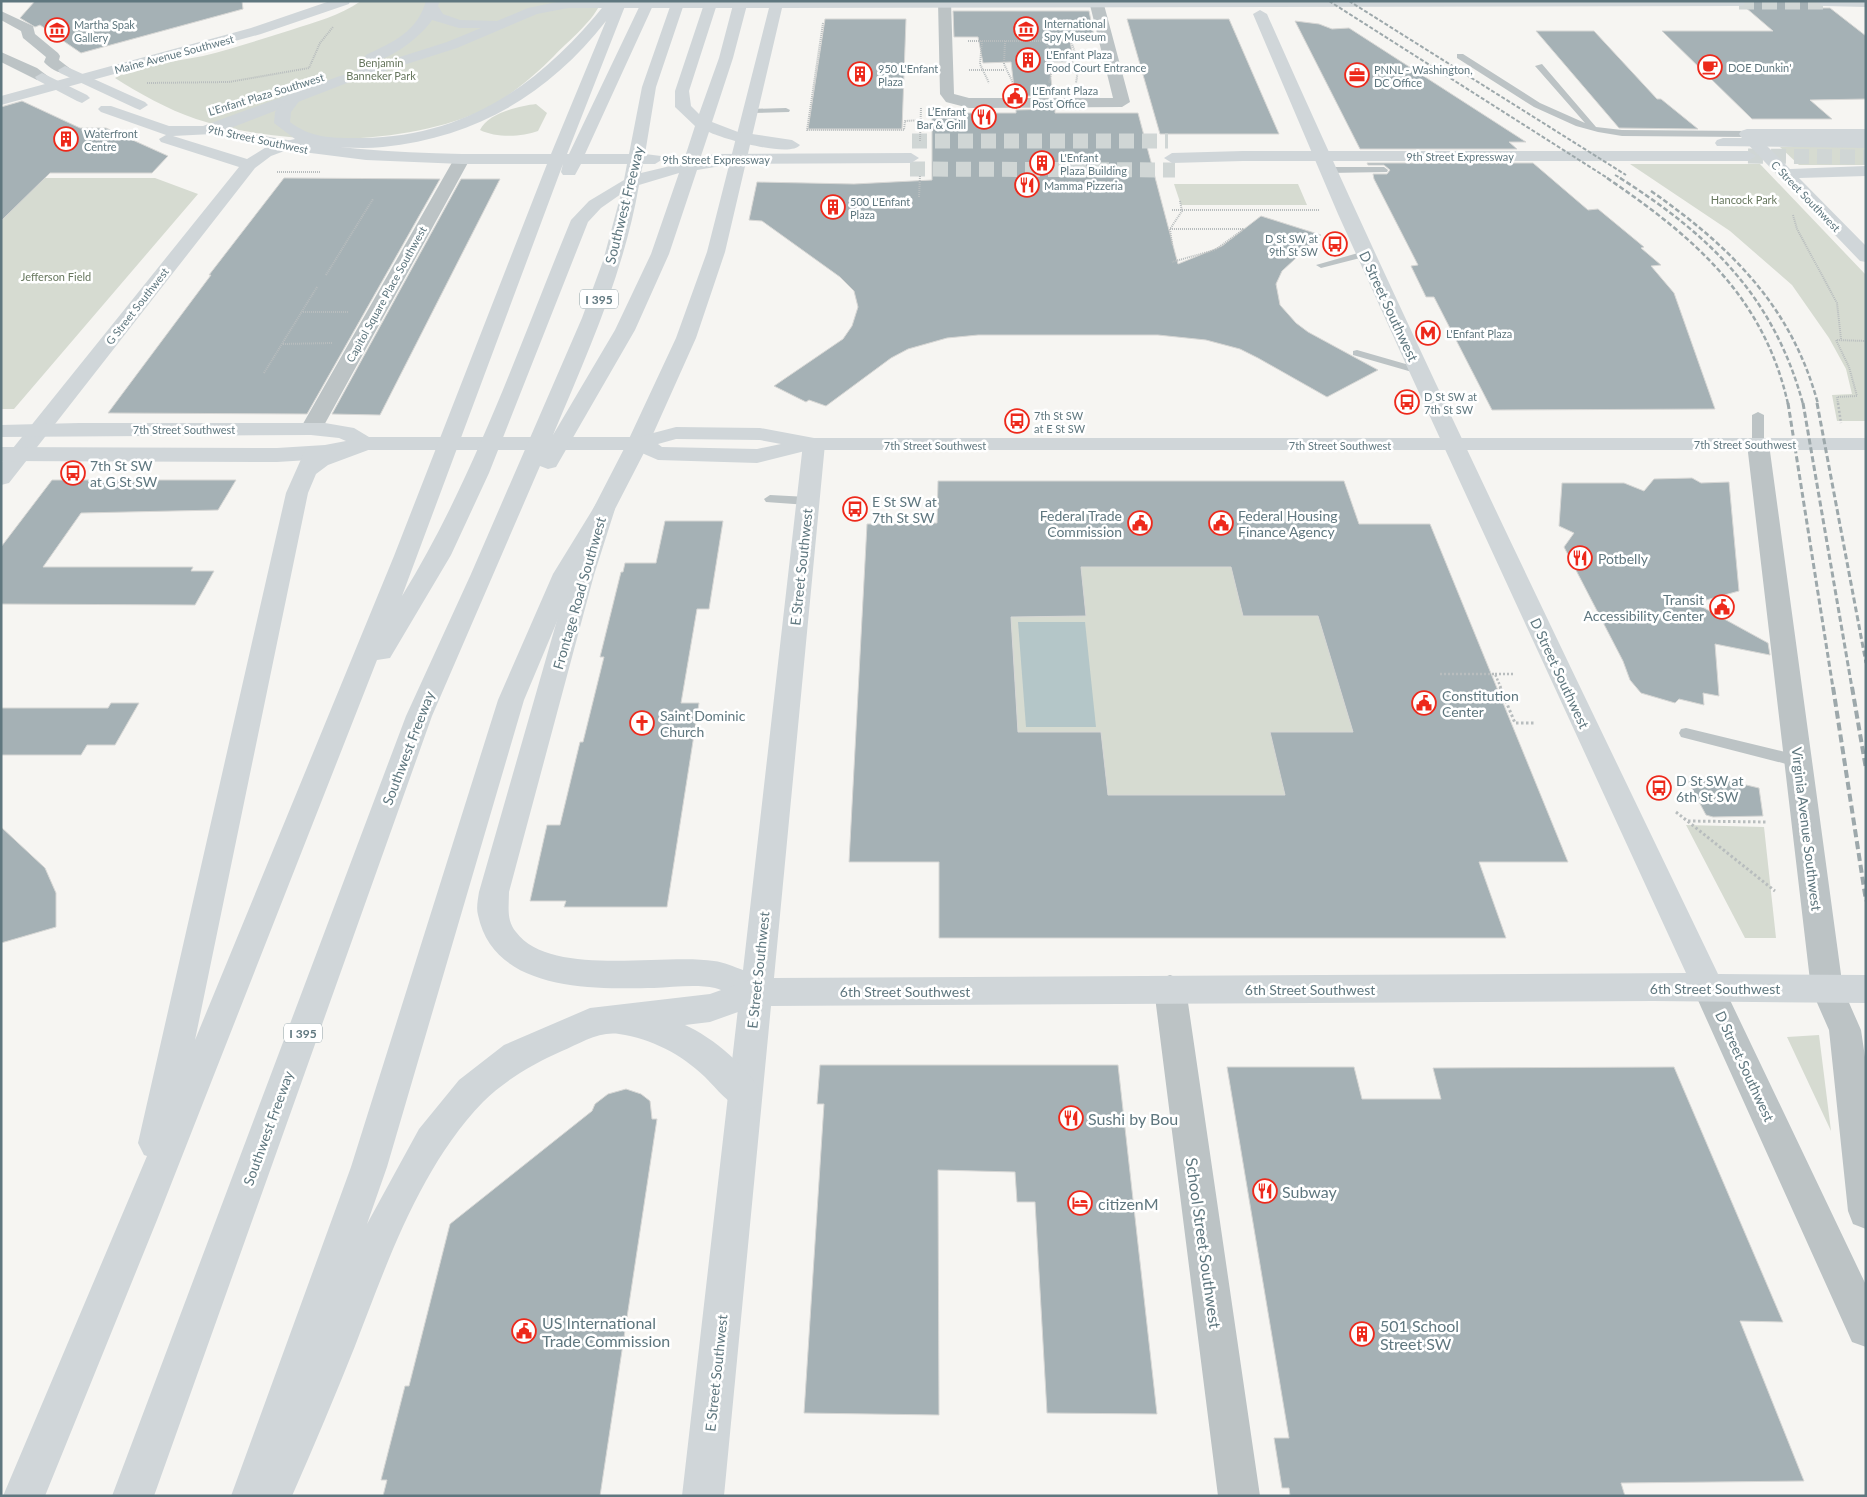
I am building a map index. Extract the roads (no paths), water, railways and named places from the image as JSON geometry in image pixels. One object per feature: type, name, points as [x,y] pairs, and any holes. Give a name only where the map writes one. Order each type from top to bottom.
[{"type":"main road","name":"Maine Avenue Southwest","points":[[1,88],[232,26],[308,1]]},
{"type":"main road","name":"Maine Avenue Southwest","points":[[1,101],[281,24],[344,1]]},
{"type":"main road","points":[[27,1487],[139,1220],[335,728],[406,556],[564,140],[621,1]]},
{"type":"main road","points":[[501,304],[587,137],[649,1]]},
{"type":"main road","name":"Southwest Freeway","points":[[132,1496],[419,716],[576,361],[604,285],[628,202],[649,87],[679,1]]},
{"type":"main road","points":[[483,574],[625,330],[644,290],[663,245],[726,58],[741,1]]},
{"type":"main road","points":[[726,58],[752,1]]},
{"type":"main road","name":"Frontage Road Southwest","points":[[755,992],[716,974],[558,971],[530,962],[518,955],[501,937],[493,916],[494,892],[582,575],[604,510],[638,443],[686,338],[704,289],[734,187],[750,111],[777,1]]},
{"type":"main road","name":"L'Enfant Plaza Southwest","points":[[210,130],[342,80],[452,46],[550,6],[608,2],[944,4],[1096,1],[1739,2]]},
{"type":"main road","points":[[283,146],[316,142],[355,143],[398,140],[444,130],[482,117],[524,90],[554,66],[592,29],[608,2]]},
{"type":"main road","points":[[1828,2],[1866,2]]},
{"type":"main road","points":[[712,3],[681,96],[686,112],[708,126],[739,137],[786,148],[806,141]]},
{"type":"main road","points":[[823,12],[944,4]]},
{"type":"main road","name":"L'Enfant Plaza Southwest","points":[[433,5],[440,19],[459,24],[495,24],[515,19]]},
{"type":"main road","name":"L'Enfant Plaza Southwest","points":[[233,106],[309,83],[384,51],[408,38],[424,26],[433,5]]},
{"type":"main road","name":"D Street Southwest","points":[[1260,14],[1365,254],[1708,987]]},
{"type":"main road","name":"9th Street Southwest","points":[[65,70],[170,116],[210,130],[283,146],[365,156],[462,159]]},
{"type":"main road","name":"9th Street Southwest","points":[[42,77],[106,109],[122,120],[163,138],[249,165]]},
{"type":"main road","points":[[292,100],[283,112],[282,123],[297,135],[316,142]]},
{"type":"main road","points":[[106,109],[167,132],[189,133],[210,130]]},
{"type":"main road","points":[[1748,136],[1866,134]]},
{"type":"main road","name":"C Street Southwest","points":[[1748,136],[1866,257]]},
{"type":"main road","points":[[1223,141],[1316,144]]},
{"type":"main road","points":[[1620,156],[1710,144],[1866,143]]},
{"type":"main road","name":"G Street Southwest","points":[[1,478],[10,454],[38,431],[249,165],[265,153],[283,146]]},
{"type":"main road","name":"9th Street Expressway","points":[[462,159],[732,159],[786,148],[911,160],[760,174],[710,175],[669,181],[603,204]]},
{"type":"main road","name":"9th Street Expressway","points":[[1327,168],[1172,160],[1243,156],[1748,156]]},
{"type":"main road","points":[[335,728],[439,555],[492,442],[552,294],[603,204],[621,186],[651,174],[732,159]]},
{"type":"main road","points":[[1780,169],[1866,171]]},
{"type":"main road","points":[[112,455],[190,443],[266,441],[296,435],[311,429]]},
{"type":"main road","name":"7th Street Southwest","points":[[1,432],[311,429],[346,433],[357,438],[363,444],[638,443],[658,453],[758,456],[814,444],[1866,444]]},
{"type":"main road","points":[[139,1220],[297,493],[309,463],[363,444]]},
{"type":"main road","name":"E Street Southwest","points":[[703,1496],[814,444]]},
{"type":"main road","name":"7th Street Southwest","points":[[10,454],[112,455],[309,463]]},
{"type":"main road","points":[[252,1496],[371,1159],[514,692],[565,574],[604,510]]},
{"type":"main road","name":"6th Street Southwest","points":[[755,992],[1708,987],[1866,989]]},
{"type":"main road","points":[[271,1496],[311,1407],[377,1243],[410,1176],[431,1141],[471,1091],[516,1056],[566,1032],[590,1024],[612,1020],[710,1008],[755,992]]},
{"type":"main road","points":[[612,1020],[672,1034],[701,1052],[745,1095]]},
{"type":"street","points":[[1,2],[5,1]]},
{"type":"street","points":[[944,4],[947,94],[951,99],[969,103],[1122,102],[1096,1]]},
{"type":"street","points":[[1,15],[28,29],[28,35],[53,56],[51,62],[65,70]]},
{"type":"street","points":[[10,39],[28,35]]},
{"type":"street","points":[[1,56],[17,66],[29,68],[42,77]]},
{"type":"street","name":"Capitol Square Place Southwest","points":[[311,429],[462,159]]},
{"type":"street","name":"Virginia Avenue Southwest","points":[[1758,444],[1827,989],[1846,1030],[1866,1210]]},
{"type":"street","name":"D Street Southwest","points":[[1708,987],[1866,1328]]},
{"type":"street","name":"School Street Southwest","points":[[1170,989],[1239,1496]]},
{"type":"lane","points":[[1460,56],[1555,115],[1594,128],[1616,133],[1748,136]]},
{"type":"lane","points":[[1539,66],[1589,125],[1594,128]]},
{"type":"lane","points":[[750,111],[786,110]]},
{"type":"lane","points":[[1327,168],[1384,170]]},
{"type":"lane","points":[[1322,266],[1365,254]]},
{"type":"lane","points":[[1357,353],[1419,371]]},
{"type":"lane","points":[[1758,415],[1758,444]]},
{"type":"lane","points":[[770,499],[808,501]]},
{"type":"lane","points":[[1686,733],[1798,761]]},
{"type":"tunnel","points":[[1739,2],[1823,2]]},
{"type":"tunnel","points":[[912,141],[1168,141]]},
{"type":"tunnel","points":[[1748,156],[1866,157]]},
{"type":"tunnel","points":[[910,169],[1175,170]]},
{"type":"railway","points":[[1329,1],[1609,179]]},
{"type":"railway","points":[[1349,1],[1626,175]]},
{"type":"railway","points":[[1615,175],[1622,179]]},
{"type":"railway","points":[[1607,178],[1669,223],[1721,273],[1743,301],[1762,332],[1777,366],[1788,404]]},
{"type":"railway","points":[[1620,178],[1683,223],[1735,273],[1756,301],[1775,332],[1791,366],[1803,404]]},
{"type":"railway","points":[[1651,191],[1707,234],[1755,282],[1775,309],[1792,338],[1807,369],[1818,404]]},
{"type":"railway","points":[[1788,403],[1833,688]]},
{"type":"railway","points":[[1803,403],[1852,688]]},
{"type":"railway","points":[[1817,403],[1866,663]]},
{"type":"railway","points":[[1833,687],[1866,901]]},
{"type":"railway","points":[[1852,687],[1866,769]]},
{"type":"place","name":"International Spy Museum","points":[[1026,29]]},
{"type":"place","name":"Martha Spak Gallery","points":[[57,30]]},
{"type":"place","name":"L'Enfant Plaza Food Court Entrance","points":[[1028,60]]},
{"type":"place","name":"DOE Dunkin'","points":[[1710,67]]},
{"type":"place","name":"950 L'Enfant Plaza","points":[[860,74]]},
{"type":"place","name":"PNNL - Washington, DC Office","points":[[1357,75]]},
{"type":"place","name":"L'Enfant Plaza Post Office","points":[[1015,96]]},
{"type":"place","name":"L’Enfant Bar & Grill","points":[[984,117]]},
{"type":"place","name":"Waterfront Centre","points":[[66,139]]},
{"type":"place","name":"L'Enfant Plaza Building","points":[[1042,163]]},
{"type":"place","name":"Mamma Pizzeria","points":[[1027,185]]},
{"type":"place","name":"500 L'Enfant Plaza","points":[[833,207]]},
{"type":"place","name":"D St SW at 9th St SW","points":[[1335,244]]},
{"type":"place","name":"L'Enfant Plaza","points":[[1428,333]]},
{"type":"place","name":"D St SW at 7th St SW","points":[[1407,402]]},
{"type":"place","name":"7th St SW at E St SW","points":[[1017,421]]},
{"type":"place","name":"7th St SW at G St SW","points":[[73,473]]},
{"type":"place","name":"E St SW at 7th St SW","points":[[855,509]]},
{"type":"place","name":"Federal Trade Commission","points":[[1140,523]]},
{"type":"place","name":"Federal Housing Finance Agency","points":[[1221,523]]},
{"type":"place","name":"Potbelly","points":[[1580,558]]},
{"type":"place","name":"Transit Accessibility Center","points":[[1722,607]]},
{"type":"place","name":"Constitution Center","points":[[1424,703]]},
{"type":"place","name":"Saint Dominic Church","points":[[642,723]]},
{"type":"place","name":"D St SW at 6th St SW","points":[[1659,788]]},
{"type":"place","name":"Sushi by Bou","points":[[1071,1118]]},
{"type":"place","name":"Subway","points":[[1265,1191]]},
{"type":"place","name":"citizenM","points":[[1080,1203]]},
{"type":"place","name":"US International Trade Commission","points":[[524,1331]]},
{"type":"place","name":"501 School Street SW","points":[[1362,1334]]},
{"type":"park label","name":"Benjamin Banneker Park","points":[[381,68]]},
{"type":"park label","name":"Hancock Park","points":[[1744,199]]},
{"type":"park label","name":"Jefferson Field","points":[[56,276]]}]
